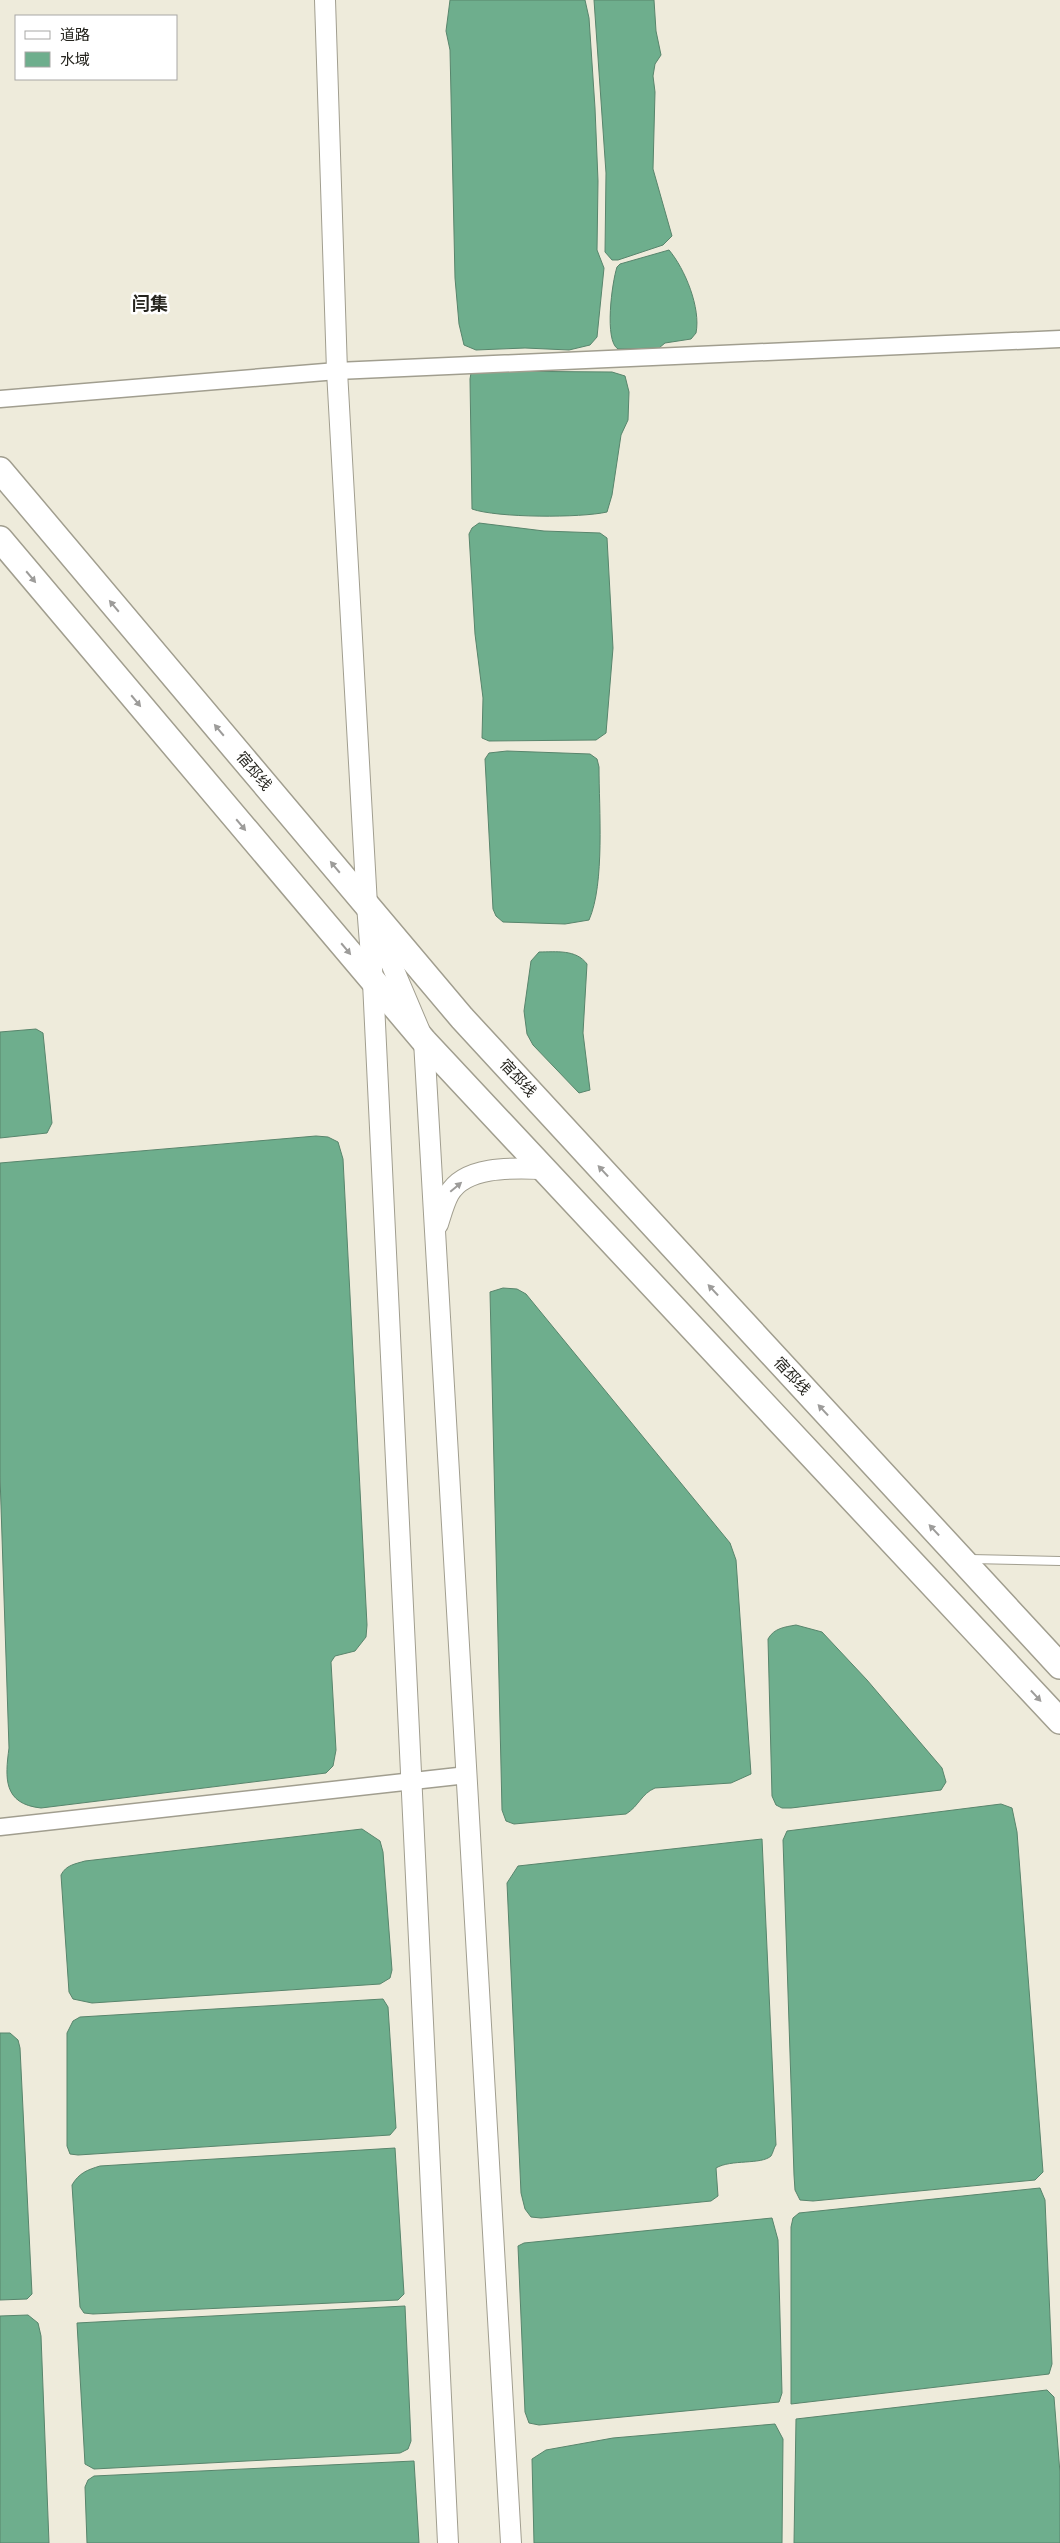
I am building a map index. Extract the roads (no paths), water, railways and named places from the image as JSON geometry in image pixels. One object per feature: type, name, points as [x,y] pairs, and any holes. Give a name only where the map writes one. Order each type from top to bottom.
[{"type":"main road","name":"宿邳线","points":[[0,470],[462,1018],[1060,1666]]},
{"type":"main road","points":[[0,539],[424,1041],[1060,1721]]},
{"type":"street","points":[[324,0],[337,371],[367,905],[374,982],[448,2543]]},
{"type":"street","points":[[0,399],[337,371],[1060,339]]},
{"type":"street","points":[[367,905],[424,1041],[511,2543]]},
{"type":"street","points":[[435,1231],[449,1193],[465,1180],[483,1172],[504,1168],[543,1169]]},
{"type":"street","points":[[0,1827],[467,1775]]},
{"type":"lane","points":[[960,1558],[1060,1561]]},
{"type":"water","points":[[450,0],[585,0],[589,18],[595,108],[598,181],[597,250],[604,268],[597,337],[590,345],[569,350],[525,348],[476,350],[464,345],[459,324],[455,278],[450,50],[446,31]]},
{"type":"water","points":[[594,0],[654,0],[656,31],[661,55],[655,64],[653,76],[655,92],[653,169],[672,236],[663,245],[618,260],[612,260],[605,252],[606,173]]},
{"type":"water","points":[[669,250],[681,267],[694,301],[697,323],[696,333],[691,339],[665,343],[659,348],[618,349],[611,335],[610,323],[611,297],[617,267],[620,264]]},
{"type":"water","points":[[477,371],[612,372],[625,376],[629,392],[628,420],[621,435],[612,495],[607,512],[539,516],[500,514],[472,509],[470,379],[471,373]]},
{"type":"water","points":[[479,523],[544,531],[600,533],[607,538],[613,648],[606,733],[596,740],[489,741],[482,738],[483,698],[475,634],[469,534],[472,528]]},
{"type":"water","points":[[507,751],[590,754],[597,759],[599,767],[599,867],[594,905],[589,920],[565,924],[503,922],[496,916],[493,909],[485,759],[489,753]]},
{"type":"water","points":[[539,952],[571,954],[582,959],[587,964],[583,1033],[590,1090],[579,1093],[533,1045],[527,1034],[524,1011],[531,961]]},
{"type":"water","points":[[36,1029],[43,1033],[52,1123],[47,1133],[0,1138],[0,1032]]},
{"type":"water","points":[[316,1136],[328,1137],[338,1142],[343,1159],[367,1625],[366,1637],[355,1651],[335,1656],[331,1662],[336,1750],[333,1766],[326,1773],[41,1808],[29,1806],[19,1801],[13,1795],[7,1779],[9,1748],[0,1476],[0,1163]]},
{"type":"water","points":[[503,1288],[517,1289],[526,1294],[730,1543],[736,1560],[751,1774],[731,1783],[655,1788],[646,1793],[626,1814],[514,1824],[506,1821],[502,1810],[490,1292]]},
{"type":"water","points":[[796,1625],[822,1632],[867,1680],[942,1768],[946,1782],[941,1790],[791,1808],[782,1808],[776,1805],[772,1796],[768,1639],[777,1630]]},
{"type":"water","points":[[1001,1804],[1012,1808],[1017,1832],[1043,2172],[1035,2180],[813,2201],[800,2200],[795,2190],[794,2175],[783,1840],[787,1831]]},
{"type":"water","points":[[362,1829],[380,1841],[383,1852],[392,1970],[390,1978],[380,1984],[92,2003],[73,1999],[69,1992],[61,1875],[68,1867],[85,1861]]},
{"type":"water","points":[[762,1839],[776,2145],[771,2156],[766,2159],[722,2165],[716,2168],[718,2196],[711,2201],[541,2218],[531,2217],[525,2209],[521,2193],[507,1883],[518,1866]]},
{"type":"water","points":[[383,1999],[388,2007],[396,2128],[390,2135],[70,2154],[67,2146],[67,2033],[73,2021],[80,2017]]},
{"type":"water","points":[[0,2033],[10,2033],[18,2040],[20,2048],[32,2294],[27,2299],[0,2300]]},
{"type":"water","points":[[395,2148],[404,2294],[398,2300],[93,2314],[84,2313],[80,2307],[72,2185],[87,2171],[100,2166]]},
{"type":"water","points":[[1040,2188],[1045,2200],[1052,2364],[1049,2374],[791,2404],[791,2227],[793,2218],[799,2213]]},
{"type":"water","points":[[772,2218],[778,2240],[782,2393],[779,2402],[539,2425],[529,2423],[525,2412],[518,2246],[524,2243]]},
{"type":"water","points":[[405,2306],[411,2441],[408,2449],[400,2453],[94,2469],[85,2464],[77,2323]]},
{"type":"water","points":[[28,2315],[38,2323],[41,2336],[49,2543],[0,2543],[0,2316]]},
{"type":"water","points":[[1047,2390],[1054,2397],[1060,2473],[1060,2543],[794,2543],[796,2419]]},
{"type":"water","points":[[775,2424],[783,2439],[782,2543],[534,2543],[532,2459],[546,2450],[613,2438]]},
{"type":"water","points":[[414,2461],[419,2543],[87,2543],[85,2487],[88,2480],[94,2476]]},
{"type":"district","name":"闫集","points":[[150,304]]}]
